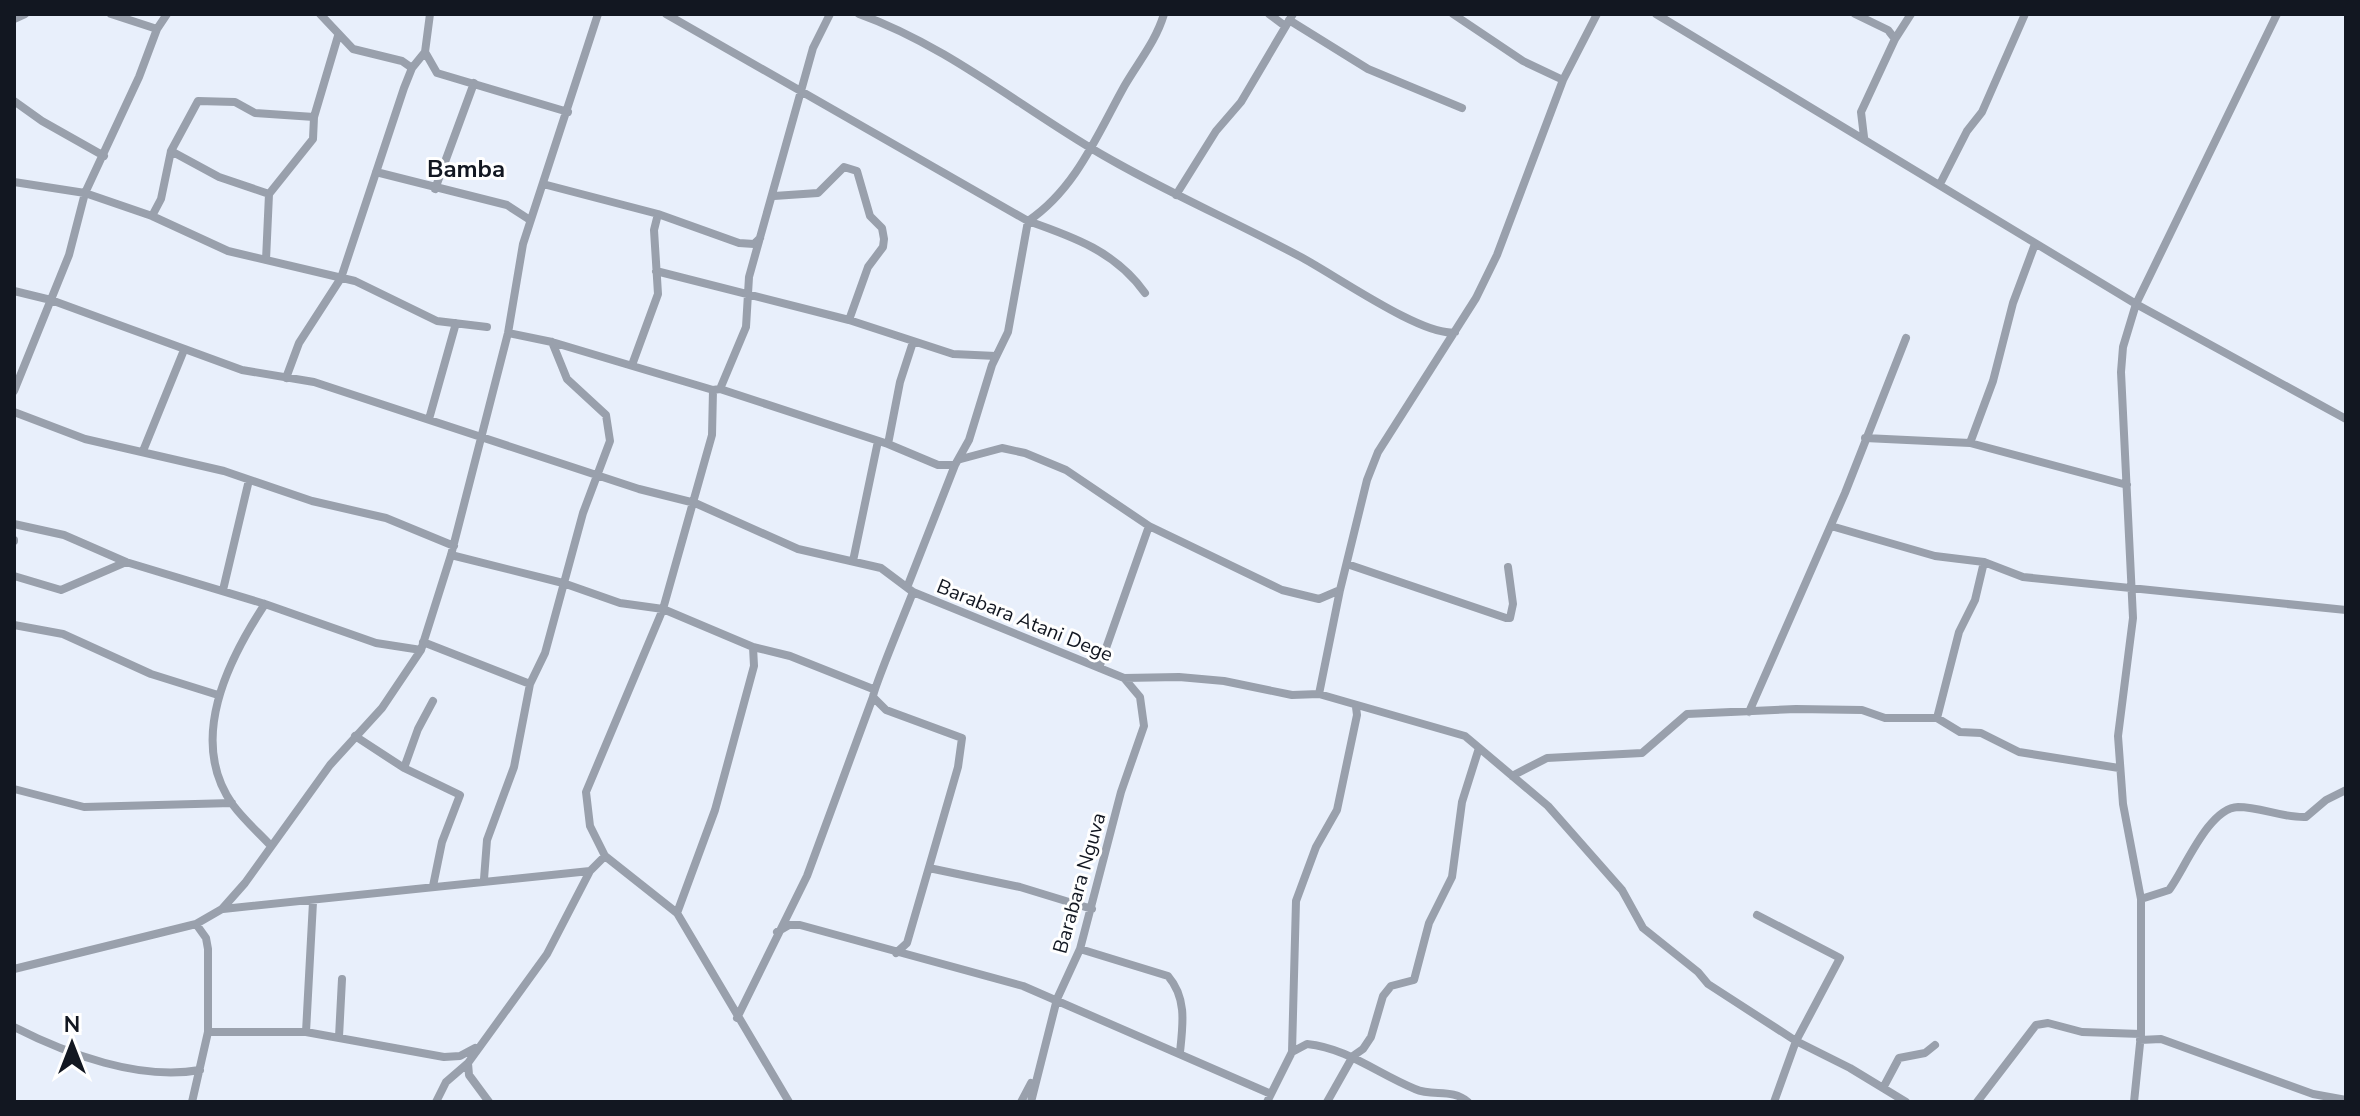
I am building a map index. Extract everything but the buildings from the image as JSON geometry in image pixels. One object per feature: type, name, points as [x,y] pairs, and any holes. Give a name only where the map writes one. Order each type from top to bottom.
[{"type":"street","points":[[14,19],[25,14]]},
{"type":"street","points":[[111,14],[157,29]]},
{"type":"street","points":[[14,391],[69,255],[85,193],[104,156],[157,29],[167,14]]},
{"type":"street","points":[[320,14],[353,49],[402,61],[412,68]]},
{"type":"street","points":[[286,378],[299,343],[341,278],[412,68],[425,52],[430,14]]},
{"type":"street","points":[[14,969],[196,924],[222,909],[330,765],[382,708],[422,646],[452,551],[508,333],[523,244],[598,14]]},
{"type":"street","points":[[789,1102],[677,913],[605,856],[590,826],[586,792],[663,609],[668,581],[695,503],[712,435],[717,390],[746,327],[749,277],[774,196],[801,89],[813,48],[830,14]]},
{"type":"street","points":[[859,14],[913,38],[1090,148],[1299,256],[1440,334],[1448,342]]},
{"type":"street","points":[[737,1018],[807,876],[873,693],[887,664],[910,588],[996,356],[1008,332],[1028,221],[1048,208],[1090,148],[1150,47],[1164,14]]},
{"type":"street","points":[[1269,14],[1289,20],[1368,69],[1462,108]]},
{"type":"street","points":[[1453,14],[1523,61],[1563,80]]},
{"type":"street","points":[[1319,694],[1340,590],[1367,480],[1378,452],[1476,298],[1508,231],[1563,80],[1597,14]]},
{"type":"street","points":[[1656,14],[2136,304],[2343,414]]},
{"type":"street","points":[[1674,24],[1679,14]]},
{"type":"street","points":[[1855,14],[1888,30],[1895,39]]},
{"type":"street","points":[[1864,137],[1860,118],[1895,39],[1911,14]]},
{"type":"street","points":[[1940,184],[1967,131],[1982,112],[2025,14]]},
{"type":"street","points":[[2134,1102],[2140,1037],[2141,899],[2119,768],[2121,698],[2133,618],[2121,372],[2123,347],[2136,304],[2277,14]]},
{"type":"street","points":[[670,15],[1028,221],[1112,257],[1145,293]]},
{"type":"street","points":[[1176,195],[1216,131],[1241,102],[1289,20]]},
{"type":"street","points":[[266,260],[269,194],[313,139],[314,117],[338,36]]},
{"type":"street","points":[[425,52],[437,73],[568,112]]},
{"type":"street","points":[[435,189],[474,83]]},
{"type":"street","points":[[14,101],[42,121],[104,156]]},
{"type":"street","points":[[152,216],[161,199],[171,151],[198,101],[235,102],[255,113],[314,117]]},
{"type":"street","points":[[1842,126],[1860,118]]},
{"type":"street","points":[[171,151],[219,177],[269,194]]},
{"type":"street","points":[[774,196],[818,193],[844,167],[857,171],[870,216],[882,228],[884,239],[883,247],[868,267],[849,320]]},
{"type":"street","points":[[376,172],[507,205],[530,220]]},
{"type":"street","points":[[14,182],[85,193],[152,216],[228,251],[341,278],[437,321],[487,327]]},
{"type":"street","points":[[543,184],[658,214],[739,243],[754,244],[763,235]]},
{"type":"street","points":[[632,365],[658,294],[654,230],[658,214]]},
{"type":"street","points":[[1970,443],[1993,381],[2013,303],[2035,244]]},
{"type":"street","points":[[656,271],[849,320],[953,354],[996,356]]},
{"type":"street","name":"Barabara Atani Dege","points":[[14,291],[51,300],[242,370],[314,382],[482,434],[595,474],[695,503],[798,549],[881,568],[910,588],[1124,678]]},
{"type":"street","points":[[429,419],[452,347],[456,323]]},
{"type":"street","points":[[1440,334],[1455,332]]},
{"type":"street","points":[[508,333],[552,342],[717,390],[888,444],[938,465],[1002,448],[1025,453],[1066,470],[1149,526],[1282,590],[1319,599],[1340,590]]},
{"type":"street","points":[[1749,712],[1831,526],[1906,338]]},
{"type":"street","points":[[484,879],[487,840],[514,767],[530,684],[545,653],[595,474],[607,450],[610,427],[600,408],[567,379],[552,342]]},
{"type":"street","points":[[888,444],[900,382],[913,342]]},
{"type":"street","points":[[143,451],[184,350]]},
{"type":"street","points":[[14,412],[85,439],[143,451],[312,501],[397,521],[452,551],[620,603],[663,609],[753,647],[790,656],[873,693],[886,710],[962,738],[958,767],[907,943],[896,953]]},
{"type":"street","points":[[1865,438],[1970,443],[2127,485]]},
{"type":"street","points":[[853,561],[878,441]]},
{"type":"street","points":[[223,590],[249,480]]},
{"type":"street","points":[[14,524],[64,535],[126,562],[223,590],[376,643],[422,646],[530,684]]},
{"type":"street","points":[[1099,668],[1149,526]]},
{"type":"street","points":[[1831,526],[1935,556],[1984,562],[2023,577],[2346,610]]},
{"type":"street","points":[[14,576],[61,590],[126,562]]},
{"type":"street","points":[[1937,718],[1959,632],[1975,600],[1984,562]]},
{"type":"street","points":[[1347,564],[1510,618],[1513,604],[1508,567]]},
{"type":"street","points":[[265,604],[229,664],[218,695],[214,726],[217,770],[232,803],[271,846]]},
{"type":"street","points":[[14,625],[63,634],[151,674],[218,695]]},
{"type":"street","points":[[677,913],[715,810],[754,666],[753,647]]},
{"type":"street","points":[[1124,678],[1209,680],[1292,695],[1319,694],[1465,736],[1548,806],[1585,851],[1606,869],[1643,928],[1698,972],[1708,984],[1796,1041],[1906,1102]]},
{"type":"street","name":"Barabara Nguva","points":[[1031,1102],[1057,999],[1080,949],[1121,792],[1144,726],[1140,697],[1124,678]]},
{"type":"street","points":[[404,768],[418,729],[433,701]]},
{"type":"street","points":[[777,932],[789,925],[800,925],[1023,986],[1180,1052],[1269,1098],[1292,1052],[1296,901],[1316,847],[1337,810],[1357,715],[1356,707]]},
{"type":"street","points":[[1512,776],[1547,758],[1642,753],[1687,714],[1862,710],[1885,718],[1937,718],[1960,732],[1981,733],[2019,752],[2119,768]]},
{"type":"street","points":[[355,736],[404,768],[461,799],[442,842],[433,886]]},
{"type":"street","points":[[1327,1102],[1353,1056],[1371,1037],[1383,996],[1391,986],[1414,980],[1429,923],[1452,877],[1462,802],[1479,748]]},
{"type":"street","points":[[14,789],[84,807],[232,803]]},
{"type":"street","points":[[2141,899],[2169,890],[2192,846],[2227,811],[2239,807],[2277,816],[2306,817],[2326,800],[2346,790]]},
{"type":"street","points":[[436,1102],[446,1082],[468,1063],[547,954],[590,871],[605,856]]},
{"type":"street","points":[[929,868],[1020,887],[1092,909]]},
{"type":"street","points":[[222,909],[313,902],[484,879],[590,871]]},
{"type":"street","points":[[306,1032],[313,902]]},
{"type":"street","points":[[1757,915],[1840,958],[1796,1041],[1774,1102]]},
{"type":"street","points":[[192,1102],[208,1032],[208,949],[206,938],[196,924]]},
{"type":"street","points":[[907,943],[911,957]]},
{"type":"street","points":[[1080,949],[1168,976],[1176,985],[1184,1014],[1180,1052]]},
{"type":"street","points":[[339,1037],[342,979]]},
{"type":"street","points":[[1977,1102],[2036,1025],[2048,1023],[2082,1032],[2161,1039],[2313,1094],[2346,1100]]},
{"type":"street","points":[[14,1027],[97,1060],[183,1073],[200,1070]]},
{"type":"street","points":[[208,1032],[306,1032],[444,1057],[460,1056],[476,1048]]},
{"type":"street","points":[[1292,1052],[1307,1044],[1353,1056],[1416,1090],[1450,1093],[1468,1102]]},
{"type":"street","points":[[1883,1088],[1899,1058],[1925,1053],[1935,1045]]},
{"type":"street","points":[[444,1057],[459,1070]]},
{"type":"street","points":[[468,1063],[469,1075],[489,1102]]},
{"type":"street","points":[[1021,1102],[1037,1076]]},
{"type":"district","name":"Bamba","points":[[466,169]]}]
